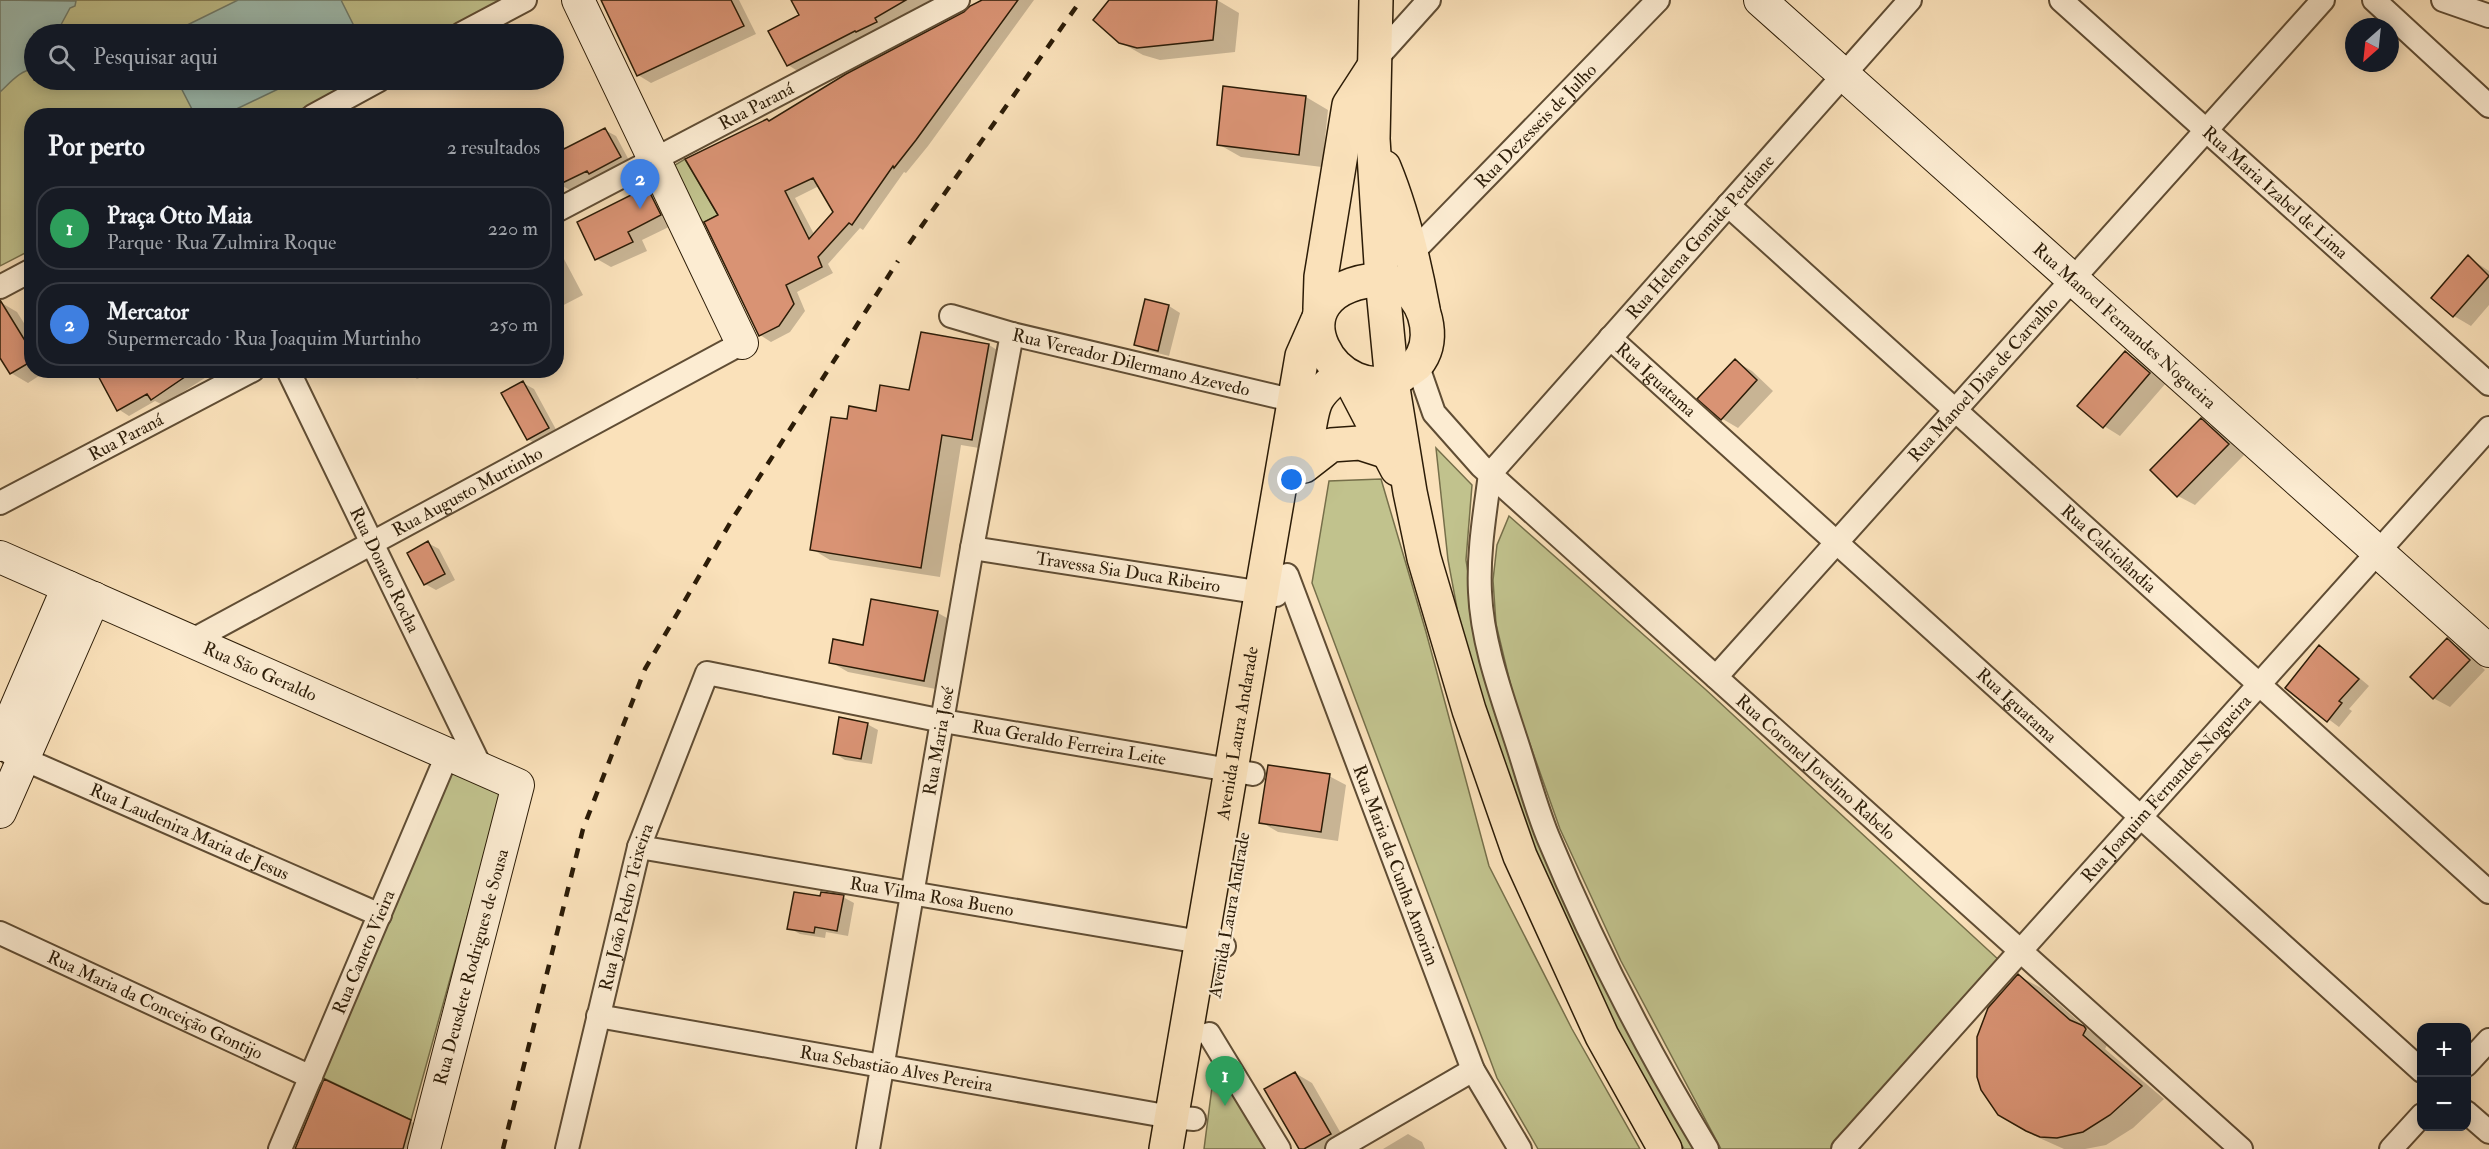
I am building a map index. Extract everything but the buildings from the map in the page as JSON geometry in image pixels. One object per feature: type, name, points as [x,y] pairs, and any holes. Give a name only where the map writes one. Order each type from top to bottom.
[{"type":"main road","points":[[1376,0],[1373,139],[1382,279],[1404,373],[1410,492],[1424,558],[1466,699],[1520,856],[1602,1036],[1665,1149]]},
{"type":"main road","points":[[1374,64],[1349,105],[1321,277],[1318,315],[1321,342],[1329,358],[1346,375],[1410,492]]},
{"type":"main road","points":[[1346,375],[1370,384],[1404,373],[1426,347],[1428,328],[1413,252],[1397,199],[1373,139]]},
{"type":"main road","points":[[1318,315],[1336,291],[1359,281],[1382,279],[1407,289],[1423,309]]},
{"type":"main road","name":"Avenida Laura Andarade","points":[[1166,1149],[1185,1128],[1242,772],[1277,588],[1304,404],[1302,356],[1318,315]]},
{"type":"main road","points":[[1277,588],[1304,466],[1304,404],[1324,388],[1346,375]]},
{"type":"main road","points":[[1304,466],[1331,445],[1360,443],[1388,452]]},
{"type":"main road","name":"Avenida Laura Andrade","points":[[1185,1128],[1209,1034],[1213,945]]},
{"type":"street","points":[[480,24],[525,0]]},
{"type":"street","points":[[578,0],[742,343]]},
{"type":"street","name":"Rua Paraná","points":[[564,207],[958,0]]},
{"type":"street","points":[[1374,64],[1429,0]]},
{"type":"street","name":"Rua Dezesseis de Julho","points":[[1413,252],[1658,0]]},
{"type":"street","name":"Rua Manoel Fernandes Nogueira","points":[[1760,0],[2489,651]]},
{"type":"street","name":"Rua Helena Gomide Perdiane","points":[[1490,474],[1910,0]]},
{"type":"street","name":"Rua Maria Izabel de Lima","points":[[2061,0],[2489,384]]},
{"type":"street","name":"Rua Manoel Dias de Carvalho","points":[[1716,677],[2323,0]]},
{"type":"street","points":[[2374,0],[2489,105]]},
{"type":"street","points":[[2443,0],[2489,16]]},
{"type":"street","points":[[328,108],[361,90]]},
{"type":"street","name":"Rua Calciolândia","points":[[1728,205],[2489,892]]},
{"type":"street","points":[[0,287],[24,274]]},
{"type":"street","name":"Rua Vereador Dilermano Azevedo","points":[[951,316],[1012,334],[1304,404]]},
{"type":"street","name":"Rua Maria José","points":[[868,1149],[972,548],[1012,334]]},
{"type":"street","name":"Rua Iguatama","points":[[1610,338],[2417,1067]]},
{"type":"street","name":"Rua Augusto Murtinho","points":[[191,641],[742,343]]},
{"type":"street","name":"Rua Coronel Jovelino Rabelo","points":[[1404,373],[1434,413],[1490,474],[2241,1149]]},
{"type":"street","name":"Rua Paraná","points":[[0,503],[238,378]]},
{"type":"street","name":"Rua Donato Rocha","points":[[292,378],[481,768]]},
{"type":"street","name":"Rua Joaquim Fernandes Nogueira","points":[[1843,1149],[2489,428]]},
{"type":"street","points":[[1490,474],[1480,559],[1480,593],[1485,630],[1503,701],[1548,835],[1608,967],[1676,1098],[1707,1149]]},
{"type":"street","name":"Travessa Sia Duca Ribeiro","points":[[972,548],[1277,588]]},
{"type":"street","name":"Rua São Geraldo","points":[[0,557],[519,784]]},
{"type":"street","name":"Rua Maria da Cunha Amorim","points":[[1277,588],[1473,1070],[1520,1149]]},
{"type":"street","points":[[0,812],[8,751],[81,593]]},
{"type":"street","name":"Rua Geraldo Ferreira Leite","points":[[707,673],[943,721],[1242,772]]},
{"type":"street","name":"Rua João Pedro Teixeira","points":[[567,1149],[639,847],[707,673]]},
{"type":"street","name":"Rua Laudenira Maria de Jesus","points":[[8,751],[380,915]]},
{"type":"street","name":"Rua Caneto Vieira","points":[[280,1149],[448,753]]},
{"type":"street","name":"Rua Deusdete Rodrigues de Sousa","points":[[424,1149],[519,784]]},
{"type":"street","name":"Rua Vilma Rosa Bueno","points":[[639,847],[1213,945]]},
{"type":"street","name":"Rua Maria da Conceição Gontijo","points":[[0,933],[311,1077]]},
{"type":"street","name":"Rua Sebastião Alves Pereira","points":[[598,1016],[882,1066],[1185,1128]]},
{"type":"street","points":[[1209,1034],[1278,1149]]},
{"type":"street","points":[[2471,1060],[2489,1040]]},
{"type":"street","points":[[1337,1149],[1473,1070]]},
{"type":"street","points":[[2471,1116],[2489,1132]]},
{"type":"street","points":[[2391,1149],[2417,1120]]},
{"type":"green space","points":[[0,0],[512,0],[465,24],[24,24],[24,90],[339,90],[304,108],[24,108],[24,254],[0,266]]},
{"type":"green space","points":[[685,159],[718,215],[703,223],[670,168]]},
{"type":"green space","points":[[1436,448],[1472,485],[1466,560],[1480,648],[1502,725],[1696,1149],[1684,1149],[1613,1029],[1531,854],[1465,651],[1448,560]]},
{"type":"green space","points":[[1381,479],[1426,632],[1489,866],[1572,1029],[1640,1149],[1538,1149],[1497,1078],[1312,583],[1329,481]]},
{"type":"green space","points":[[1509,516],[1705,689],[2000,961],[1833,1149],[1721,1149],[1621,961],[1560,829],[1514,699],[1496,624],[1493,580],[1497,545]]},
{"type":"green space","points":[[449,764],[502,791],[411,1120],[319,1076]]},
{"type":"green space","points":[[1215,1064],[1268,1149],[1204,1149]]},
{"type":"shaded area","points":[[0,0],[76,1],[75,6],[70,8],[61,24],[24,24],[24,72],[0,92]]},
{"type":"shaded area","points":[[238,0],[341,0],[353,24],[189,24]]},
{"type":"shaded area","points":[[182,90],[276,90],[239,108],[191,108]]},
{"type":"railway","points":[[909,244],[1081,0]]},
{"type":"railway","points":[[503,1149],[583,829],[645,669],[733,518],[898,261]]},
{"type":"place","name":"Mercator","points":[[640,209]]},
{"type":"place","name":"Praça Otto Maia","points":[[1225,1106]]}]
